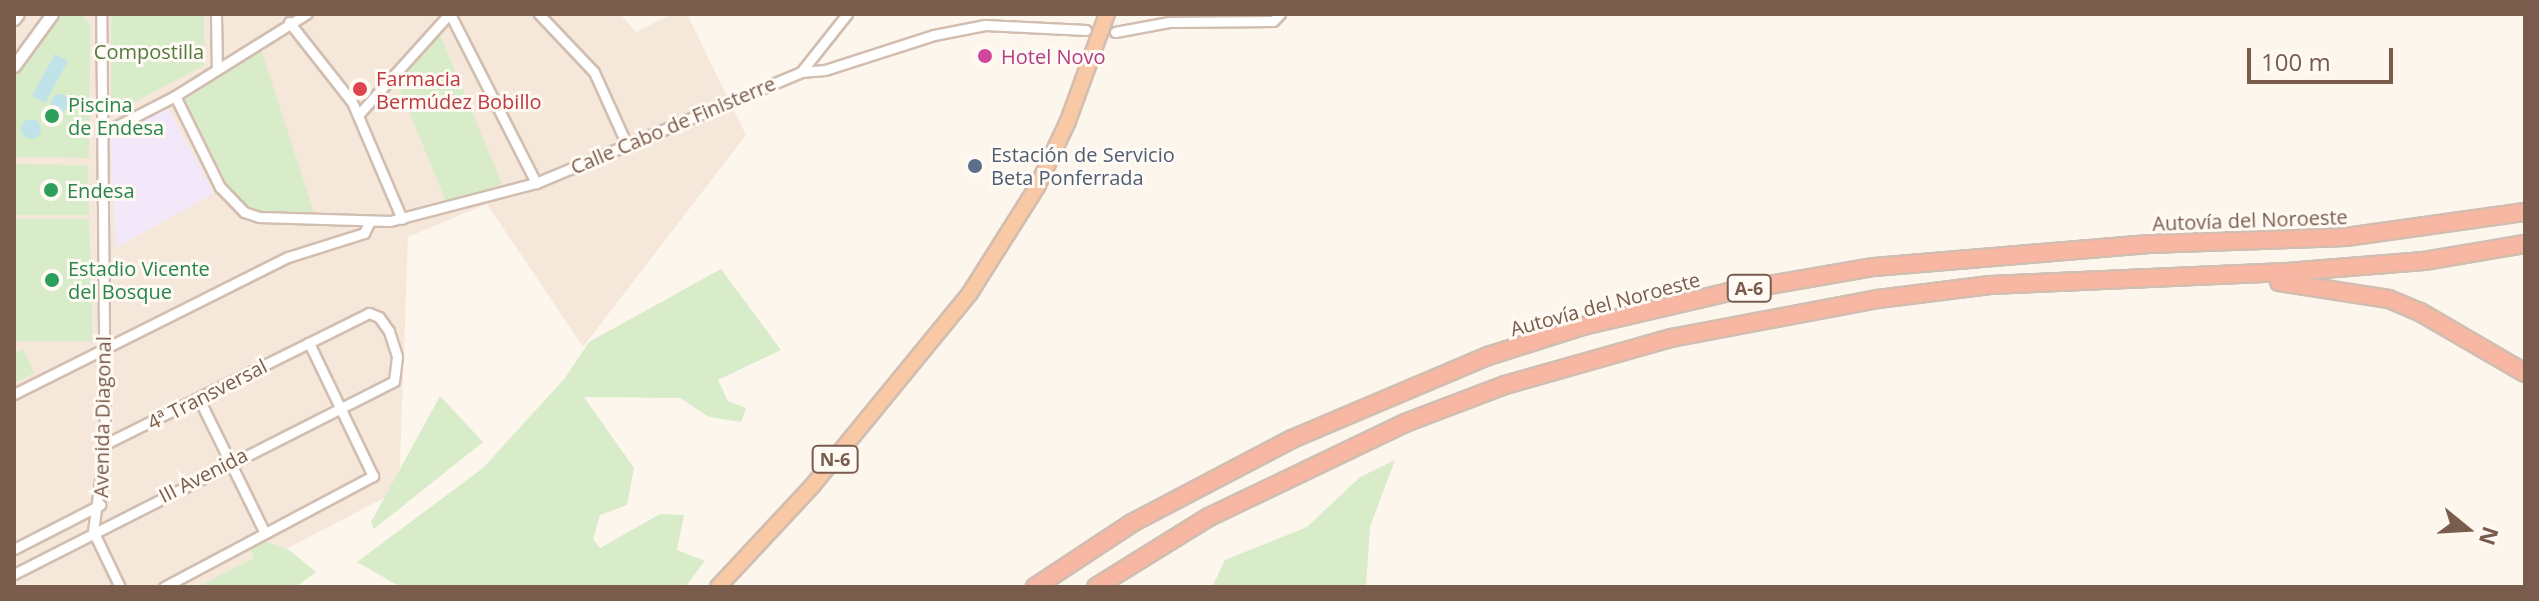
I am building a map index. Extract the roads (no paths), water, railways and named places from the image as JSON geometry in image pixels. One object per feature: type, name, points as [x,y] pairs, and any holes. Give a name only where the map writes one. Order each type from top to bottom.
[{"type":"highway","name":"N-6","points":[[718,587],[813,485],[970,293],[1037,187],[1073,110],[1107,14]]},
{"type":"highway","points":[[2149,244],[2358,230],[2525,203]]},
{"type":"highway","name":"Autovía del Noroeste","points":[[1035,587],[1132,523],[1292,439],[1488,356],[1583,326],[1729,292],[1874,267],[2149,244],[2346,237],[2525,212]]},
{"type":"highway","name":"A-6","points":[[1096,587],[1209,517],[1293,474],[1505,385],[1671,338],[1990,285],[2302,271],[2424,261],[2525,244]]},
{"type":"highway","points":[[1906,297],[2297,282],[2366,293],[2420,312],[2525,373]]},
{"type":"street","points":[[14,19],[18,14]]},
{"type":"street","points":[[14,66],[52,14]]},
{"type":"street","name":"Avenida Diagonal","points":[[93,531],[100,505],[105,444],[100,14]]},
{"type":"street","points":[[216,14],[217,69]]},
{"type":"street","points":[[103,133],[175,96],[306,14]]},
{"type":"street","points":[[359,114],[450,14],[536,183]]},
{"type":"street","points":[[539,14],[594,72],[626,143]]},
{"type":"street","points":[[801,72],[847,14]]},
{"type":"street","points":[[1115,32],[1169,22],[1273,21],[1280,14]]},
{"type":"street","points":[[289,22],[359,114],[402,219]]},
{"type":"street","name":"Calle Cabo de Finisterre","points":[[175,96],[220,187],[236,207],[259,217],[370,221],[402,219],[536,183],[801,72],[985,25],[1086,30]]},
{"type":"street","points":[[14,394],[288,257],[364,233],[370,221]]},
{"type":"street","name":"4ª Transversal","points":[[105,444],[309,343],[375,315],[389,331],[397,356],[394,381]]},
{"type":"street","points":[[164,587],[373,476],[309,343]]},
{"type":"street","name":"III Avenida","points":[[14,574],[228,461],[394,381]]},
{"type":"street","points":[[199,399],[265,533]]},
{"type":"street","points":[[14,549],[100,505]]},
{"type":"street","points":[[93,531],[120,587]]},
{"type":"water","points":[[55,54],[68,61],[45,103],[32,96]]},
{"type":"water","points":[[56,94],[64,94],[69,103],[67,110],[56,112],[51,107],[51,99]]},
{"type":"water","points":[[31,119],[38,122],[41,129],[38,136],[31,139],[24,136],[21,129],[24,122]]},
{"type":"place","name":"Hotel Novo","points":[[985,56]]},
{"type":"place","name":"Farmacia Bermúdez Bobillo","points":[[360,89]]},
{"type":"place","name":"Piscina de Endesa","points":[[52,116]]},
{"type":"place","name":"Estación de Servicio Beta Ponferrada","points":[[975,166]]},
{"type":"place","name":"Endesa","points":[[51,190]]},
{"type":"place","name":"Estadio Vicente del Bosque","points":[[52,280]]},
{"type":"park label","name":"Compostilla","points":[[149,51]]}]
